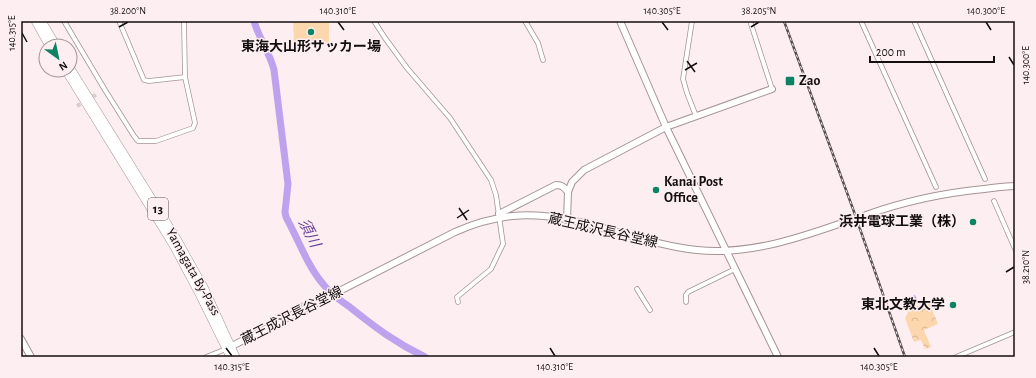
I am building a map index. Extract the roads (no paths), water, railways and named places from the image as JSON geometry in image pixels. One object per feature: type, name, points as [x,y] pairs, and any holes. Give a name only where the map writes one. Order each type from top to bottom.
[{"type":"highway","points":[[35,21],[45,38]]},
{"type":"highway","points":[[42,21],[52,38]]},
{"type":"highway","name":"Yamagata By-Pass","points":[[69,78],[174,247],[199,294],[236,357]]},
{"type":"highway","name":"Yamagata By-Pass","points":[[77,78],[176,237],[205,289],[229,347],[230,357]]},
{"type":"main road","points":[[620,21],[666,127],[778,357]]},
{"type":"main road","points":[[567,220],[568,192],[572,182],[584,170],[666,127],[772,89]]},
{"type":"main road","points":[[499,216],[556,185],[564,187],[568,192]]},
{"type":"main road","points":[[866,215],[904,202],[928,197],[961,191],[1015,186]]},
{"type":"main road","name":"蔵王成沢長谷堂線","points":[[229,347],[465,228],[499,216],[533,216],[567,220],[665,245],[698,250],[727,250],[779,244],[839,224]]},
{"type":"main road","points":[[21,339],[31,357]]},
{"type":"street","points":[[64,21],[104,90],[138,141],[156,141],[193,128],[195,123],[184,77],[184,21]]},
{"type":"street","points":[[119,21],[144,80],[149,82],[184,77]]},
{"type":"street","points":[[374,21],[407,68],[450,118],[491,180],[496,195],[503,244],[491,269],[477,282],[456,297],[458,302]]},
{"type":"street","points":[[525,21],[538,43],[542,60]]},
{"type":"street","points":[[692,21],[683,79],[696,116]]},
{"type":"street","points":[[750,21],[772,89]]},
{"type":"street","points":[[861,21],[936,187]]},
{"type":"street","points":[[914,21],[985,179]]},
{"type":"street","points":[[994,201],[1015,249]]},
{"type":"street","points":[[686,302],[688,292],[735,268]]},
{"type":"street","points":[[637,289],[650,310]]},
{"type":"street","points":[[956,357],[1015,332]]},
{"type":"street","points":[[206,357],[229,347]]},
{"type":"water","points":[[915,295],[918,302],[907,306],[904,300]]},
{"type":"waterway","name":"須川","points":[[254,21],[274,70],[288,184],[285,212],[303,252],[317,277],[332,294],[386,335],[425,357]]},
{"type":"tunnel","points":[[77,106],[97,94]]},
{"type":"tunnel","points":[[839,224],[866,215]]},
{"type":"tunnel","points":[[301,303],[307,315]]},
{"type":"railway","points":[[784,21],[853,209],[905,357]]},
{"type":"place","name":"東海大山形サッカー場","points":[[311,32]]},
{"type":"place","name":"Zao","points":[[790,81]]},
{"type":"place","name":"Kanai Post Office","points":[[656,190]]},
{"type":"place","name":"浜井電球工業（株）","points":[[973,222]]},
{"type":"place","name":"東北文教大学","points":[[953,305]]}]
